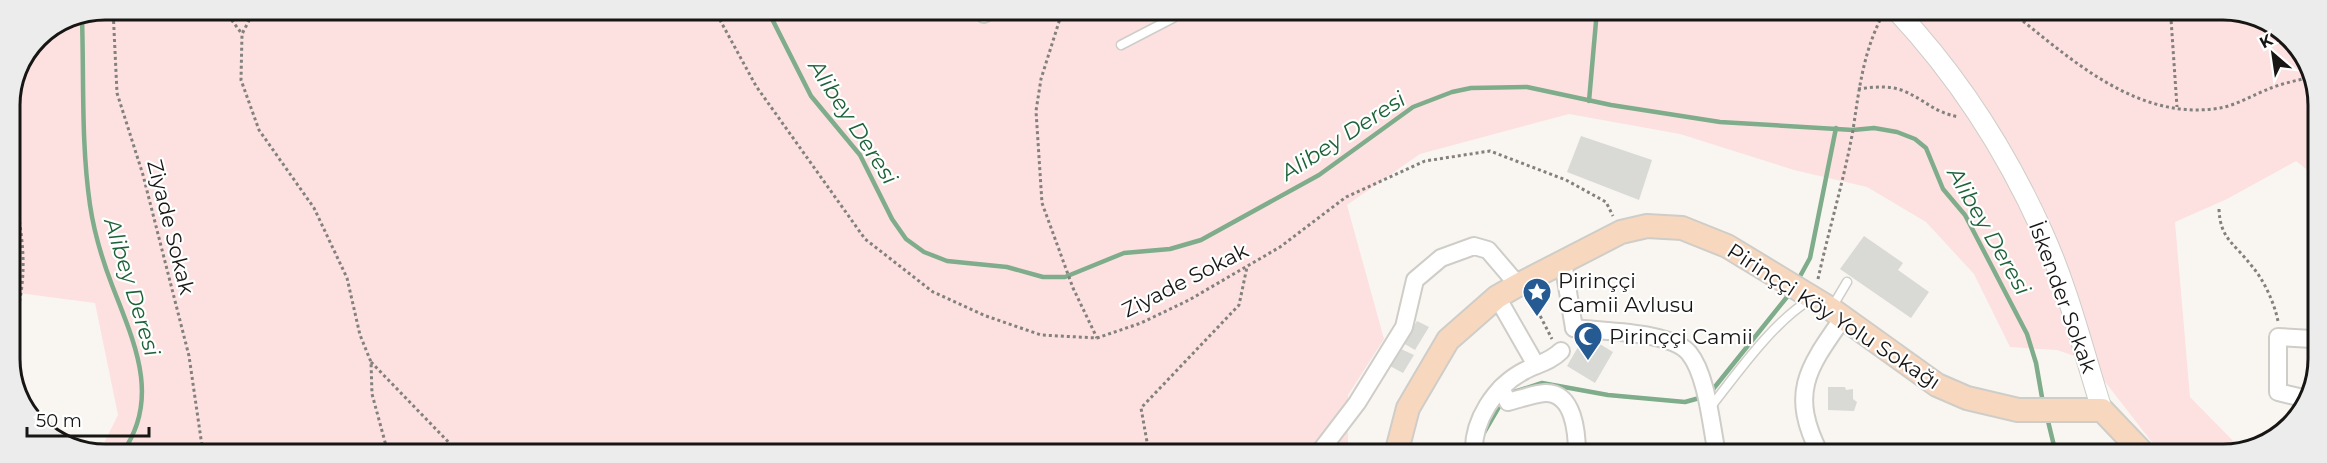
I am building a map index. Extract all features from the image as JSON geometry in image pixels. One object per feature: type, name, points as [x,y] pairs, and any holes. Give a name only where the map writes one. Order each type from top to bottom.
[{"type":"main road","name":"Pirinççi Köy Yolu Sokağı","points":[[1399,443],[1408,408],[1448,340],[1497,297],[1621,232],[1647,226],[1690,231],[1727,246],[1815,300],[1936,385],[1967,398],[2018,410],[2102,410]]},
{"type":"main road","points":[[2102,410],[2134,443]]},
{"type":"street","name":"İskender Sokak","points":[[1903,19],[1944,68],[1982,122],[2042,231],[2067,296],[2102,410]]},
{"type":"street","points":[[1326,443],[1358,403],[1404,327],[1415,280],[1441,258],[1474,246],[1488,250],[1520,283]]},
{"type":"street","points":[[1474,443],[1474,432],[1492,398],[1522,372],[1550,360],[1565,342],[1563,262]]},
{"type":"street","points":[[1497,297],[1536,366]]},
{"type":"street","points":[[1815,300],[1816,357],[1806,382],[1802,407],[1816,443]]},
{"type":"street","points":[[1565,342],[1657,337],[1674,342],[1688,351],[1698,367],[1715,443]]},
{"type":"street","points":[[2298,397],[2278,392],[2278,338],[2308,339]]},
{"type":"street","points":[[1501,388],[1508,402],[1545,393],[1557,394],[1565,401],[1577,431],[1577,443]]},
{"type":"lane","points":[[1121,45],[1171,19]]},
{"type":"lane","points":[[1708,406],[1713,404],[1751,355],[1791,314],[1847,282]]},
{"type":"path","name":"Ziyade Sokak","points":[[113,19],[117,93],[143,176],[189,356],[202,444]]},
{"type":"path","points":[[231,19],[242,34]]},
{"type":"path","points":[[250,19],[242,34],[242,80],[259,130],[314,208],[337,254],[353,297],[360,335],[371,362],[372,394],[386,444]]},
{"type":"path","name":"Ziyade Sokak","points":[[719,19],[756,86],[865,239],[933,292],[986,316],[1041,335],[1097,338],[1141,323],[1280,247],[1346,196],[1425,161],[1490,151],[1566,180],[1606,202],[1621,232]]},
{"type":"path","points":[[1060,19],[1041,79],[1036,111],[1042,202],[1073,288],[1097,338]]},
{"type":"path","points":[[1815,300],[1848,148],[1858,89],[1870,39],[1880,19]]},
{"type":"path","points":[[2021,19],[2107,84],[2139,99],[2177,108],[2220,108],[2275,86],[2304,79]]},
{"type":"path","points":[[2171,19],[2177,108]]},
{"type":"path","points":[[1858,89],[1883,86],[1904,91],[1940,114],[1982,122]]},
{"type":"path","points":[[2219,209],[2219,225],[2223,234],[2262,280],[2278,319],[2278,338]]},
{"type":"path","points":[[19,222],[24,252],[22,300],[19,309]]},
{"type":"path","points":[[1147,444],[1141,408],[1239,304],[1247,267]]},
{"type":"path","points":[[1520,283],[1552,340],[1565,342]]},
{"type":"path","points":[[371,362],[450,444]]},
{"type":"shaded area","points":[[104,19],[2223,19],[2245,22],[2260,28],[2283,44],[2299,67],[2306,88],[2308,104],[2308,171],[2296,161],[2227,199],[2175,222],[2190,397],[2234,442],[2228,443],[2153,443],[2089,361],[2057,350],[2010,347],[1974,274],[1926,222],[1867,187],[1794,170],[1680,134],[1569,114],[1420,154],[1347,205],[1384,339],[1348,395],[1348,443],[104,444],[118,415],[95,303],[19,293],[19,104],[26,72],[44,44],[72,26]]},
{"type":"building","points":[[1581,136],[1652,160],[1639,200],[1567,172]]},
{"type":"building","points":[[1864,236],[1903,263],[1898,270],[1929,292],[1911,318],[1840,269]]},
{"type":"building","points":[[1417,321],[1429,327],[1415,350],[1403,343]]},
{"type":"building","name":"Pirinççi Camii","points":[[1585,335],[1613,352],[1595,383],[1567,366]]},
{"type":"building","points":[[1401,349],[1414,355],[1403,373],[1390,366]]},
{"type":"building","points":[[1828,387],[1853,389],[1853,399],[1857,402],[1854,411],[1828,410]]},
{"type":"waterway","name":"Alibey Deresi","points":[[772,19],[811,96],[860,155],[892,219],[906,239],[924,252],[947,261],[1007,267],[1043,277],[1065,277],[1124,253],[1170,249],[1201,240],[1319,175],[1413,107],[1452,92],[1471,88],[1527,87],[1611,105],[1720,122],[1853,130],[1874,128],[1897,132],[1915,139],[1926,148],[1943,189],[1965,215],[2027,334],[2036,363],[2043,403]]},
{"type":"waterway","points":[[1589,101],[1596,19]]},
{"type":"waterway","name":"Alibey Deresi","points":[[82,23],[84,135],[90,205],[108,275],[128,327],[140,369],[142,390],[140,411],[134,432],[127,444]]},
{"type":"waterway","points":[[1798,280],[1810,258],[1836,128]]},
{"type":"waterway","points":[[1710,393],[1791,292]]},
{"type":"waterway","points":[[1514,392],[1542,383],[1608,395],[1685,402],[1703,397]]},
{"type":"waterway","points":[[1482,436],[1500,405]]},
{"type":"waterway","name":"Alibey Deresi","points":[[2047,417],[2053,443]]},
{"type":"place","name":"Pirinççi Camii Avlusu","points":[[1537,318]]},
{"type":"place","name":"Pirinççi Camii","points":[[1588,362]]}]
